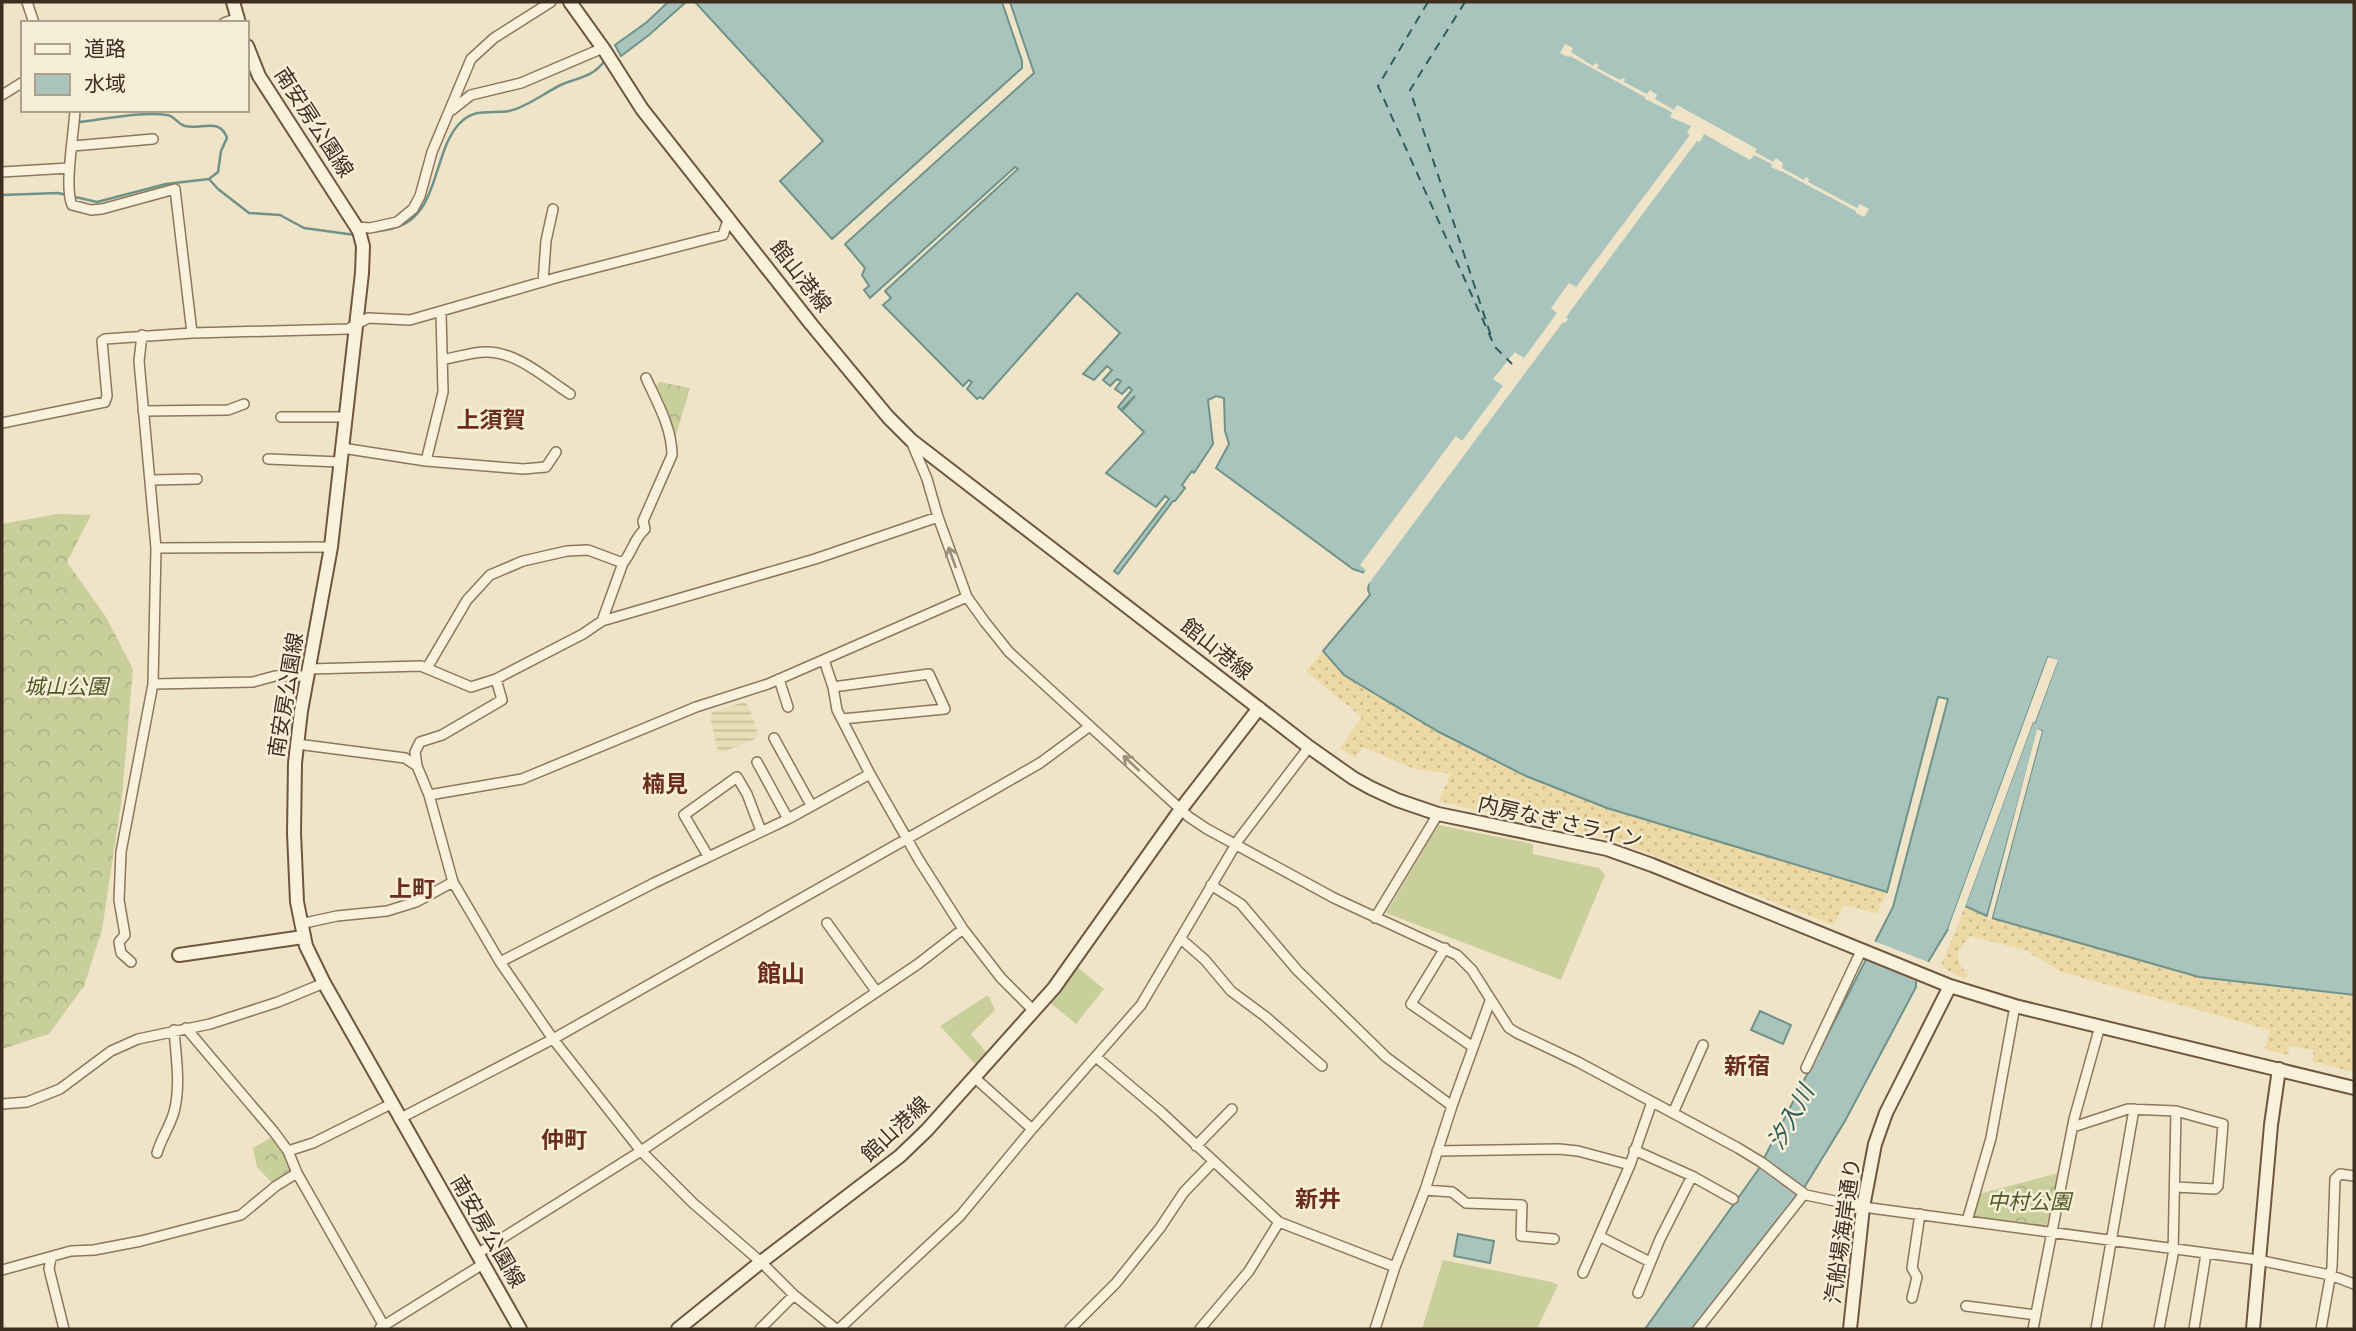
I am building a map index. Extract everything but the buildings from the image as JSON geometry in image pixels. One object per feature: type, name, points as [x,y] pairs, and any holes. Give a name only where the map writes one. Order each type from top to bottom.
[{"type":"main road","points":[[233,2],[239,20]]},
{"type":"main road","name":"館山港線","points":[[570,2],[642,109],[888,417],[911,440],[1259,708],[1181,809],[1054,988],[975,1078],[900,1156],[678,1329]]},
{"type":"main road","name":"南安房公園線","points":[[248,48],[259,76],[359,232],[362,273],[331,547],[297,744],[294,832],[296,893],[301,931],[324,983],[520,1329]]},
{"type":"main road","name":"内房なぎさライン","points":[[1259,708],[1353,778],[1397,800],[1438,814],[1607,849],[1652,864],[1923,977],[2015,1006],[2354,1088]]},
{"type":"main road","points":[[180,955],[301,931]]},
{"type":"main road","name":"汽船場海岸通り","points":[[1850,1329],[1863,1207],[1875,1144],[1886,1113],[1950,986]]},
{"type":"main road","points":[[2253,1329],[2271,1125],[2279,1069]]},
{"type":"street","points":[[27,2],[33,21]]},
{"type":"street","points":[[359,232],[397,222],[413,209],[420,196],[432,152],[471,59],[494,38],[551,2]]},
{"type":"street","points":[[450,111],[471,95],[521,83],[604,50]]},
{"type":"street","points":[[2,95],[21,83]]},
{"type":"street","points":[[75,112],[69,168],[72,205],[91,210],[102,209],[175,189],[192,333]]},
{"type":"street","points":[[73,146],[153,139]]},
{"type":"street","points":[[2,172],[69,168]]},
{"type":"street","points":[[543,282],[546,241],[553,209]]},
{"type":"street","points":[[2,424],[105,402],[107,396],[102,341],[105,339],[142,335],[348,329],[368,318],[410,320],[723,235],[729,217]]},
{"type":"street","points":[[426,461],[443,392],[442,312]]},
{"type":"street","points":[[131,962],[121,953],[119,942],[125,934],[119,900],[121,852],[153,684],[156,548],[139,360],[142,335]]},
{"type":"street","points":[[442,360],[472,354],[499,354],[516,359],[570,394]]},
{"type":"street","points":[[602,621],[623,563],[636,537],[645,529],[643,521],[672,455],[664,419],[646,378]]},
{"type":"street","points":[[143,411],[228,410],[244,404]]},
{"type":"street","points":[[281,417],[346,417]]},
{"type":"street","points":[[911,440],[967,597],[1009,652],[1181,809],[1207,829],[1375,918],[1445,948],[1463,960],[1509,1028],[1578,1062],[1762,1162],[1803,1193],[1863,1207],[2258,1260],[2330,1275],[2354,1284]]},
{"type":"street","points":[[342,448],[426,461],[539,469],[546,467],[556,452]]},
{"type":"street","points":[[268,458],[340,462]]},
{"type":"street","points":[[151,480],[197,479]]},
{"type":"street","points":[[153,684],[253,682],[275,676],[421,666],[471,687],[496,679],[583,635],[602,621],[815,559],[938,517]]},
{"type":"street","points":[[156,548],[331,547]]},
{"type":"street","points":[[427,668],[467,600],[490,575],[523,561],[568,551],[588,550],[623,563]]},
{"type":"street","points":[[429,795],[522,779],[684,711],[779,679],[967,597]]},
{"type":"street","points":[[824,660],[837,709],[907,838],[963,929],[1001,978],[1034,1011]]},
{"type":"street","points":[[833,687],[929,674],[945,709],[842,719]]},
{"type":"street","points":[[496,679],[502,700],[442,734],[420,742],[415,752],[453,882],[500,962],[553,1039],[641,1150],[693,1203],[761,1262],[794,1295],[837,1329],[960,1216],[1032,1129],[1141,1006],[1211,885],[1237,847],[1239,839],[1309,747]]},
{"type":"street","points":[[779,679],[788,707]]},
{"type":"street","points":[[399,1119],[553,1039],[1040,763],[1090,726]]},
{"type":"street","points":[[774,738],[811,805]]},
{"type":"street","points":[[297,744],[405,758],[417,766]]},
{"type":"street","points":[[757,762],[788,819]]},
{"type":"street","points":[[500,962],[708,856],[788,819],[870,774]]},
{"type":"street","points":[[708,856],[684,815],[737,777],[747,794],[761,831]]},
{"type":"street","points":[[1375,918],[1438,814]]},
{"type":"street","points":[[301,931],[337,916],[397,908],[416,902],[453,882]]},
{"type":"street","points":[[1211,885],[1241,904],[1297,970],[1386,1057],[1452,1106]]},
{"type":"street","points":[[827,923],[876,991]]},
{"type":"street","points":[[187,1028],[288,1151],[297,1173],[381,1328],[963,929]]},
{"type":"street","points":[[1181,939],[1205,960],[1231,991],[1266,1017],[1322,1066]]},
{"type":"street","points":[[1445,948],[1411,1004],[1473,1047]]},
{"type":"street","points":[[1806,1068],[1864,952]]},
{"type":"street","points":[[2,1104],[27,1102],[60,1089],[111,1051],[138,1039],[210,1024],[278,1002],[324,983]]},
{"type":"street","points":[[1375,1329],[1490,1001]]},
{"type":"street","points":[[1967,1221],[1991,1138],[2015,1006]]},
{"type":"street","points":[[2033,1329],[2073,1127],[2100,1027]]},
{"type":"street","points":[[157,1153],[173,1115],[177,1096],[174,1030]]},
{"type":"street","points":[[1673,1113],[1703,1045]]},
{"type":"street","points":[[1096,1057],[1161,1112],[1279,1222],[1395,1267]]},
{"type":"street","points":[[975,1078],[1032,1129]]},
{"type":"street","points":[[1583,1273],[1630,1165],[1652,1102]]},
{"type":"street","points":[[288,1151],[313,1143],[391,1104]]},
{"type":"street","points":[[1196,1146],[1232,1109]]},
{"type":"street","points":[[2073,1127],[2134,1109],[2176,1111],[2223,1124],[2218,1186],[2215,1189],[2175,1187]]},
{"type":"street","points":[[2096,1329],[2134,1109]]},
{"type":"street","points":[[2159,1329],[2173,1248],[2176,1111]]},
{"type":"street","points":[[1437,1151],[1559,1149],[1578,1151],[1630,1165]]},
{"type":"street","points":[[1634,1150],[1733,1199]]},
{"type":"street","points":[[1070,1329],[1116,1283],[1160,1228],[1184,1192],[1213,1162]]},
{"type":"street","points":[[2,1270],[71,1251],[94,1250],[141,1241],[240,1215],[297,1173]]},
{"type":"street","points":[[2321,1329],[2330,1275],[2336,1179],[2340,1174],[2354,1176]]},
{"type":"street","points":[[1638,1293],[1671,1216],[1692,1177]]},
{"type":"street","points":[[1425,1190],[1452,1192],[1466,1203],[1522,1205],[1521,1236],[1554,1239]]},
{"type":"street","points":[[1698,1329],[1803,1193]]},
{"type":"street","points":[[1912,1298],[1917,1277],[1912,1268],[1920,1214]]},
{"type":"street","points":[[1200,1329],[1249,1271],[1279,1222]]},
{"type":"street","points":[[1599,1236],[1650,1262]]},
{"type":"street","points":[[2194,1329],[2206,1254]]},
{"type":"street","points":[[51,1258],[49,1269],[64,1329]]},
{"type":"street","points":[[760,1329],[794,1295]]},
{"type":"street","points":[[1966,1306],[2036,1315]]},
{"type":"shaded area","points":[[746,703],[751,712],[758,734],[753,740],[718,752],[710,716],[713,712]]},
{"type":"green space","points":[[659,382],[690,388],[674,442],[656,392]]},
{"type":"green space","name":"城山公園","points":[[57,514],[91,515],[67,562],[106,617],[133,669],[122,797],[102,930],[84,986],[49,1034],[2,1049],[2,524]]},
{"type":"green space","points":[[1438,825],[1533,844],[1533,854],[1599,868],[1605,875],[1561,980],[1386,913]]},
{"type":"green space","points":[[1077,967],[1104,989],[1076,1024],[1049,1002]]},
{"type":"green space","points":[[988,995],[995,1010],[971,1034],[986,1052],[977,1066],[940,1026]]},
{"type":"green space","points":[[274,1136],[285,1152],[293,1172],[273,1184],[257,1167],[253,1148]]},
{"type":"green space","name":"中村公園","points":[[2058,1173],[2047,1224],[2043,1226],[1972,1218],[1979,1194]]},
{"type":"green space","points":[[1443,1260],[1558,1285],[1537,1329],[1422,1329]]},
{"type":"sand","points":[[1323,651],[1344,675],[1439,732],[1526,776],[1607,808],[1887,892],[1877,914],[1844,905],[1833,925],[1613,840],[1438,801],[1451,774],[1414,769],[1363,747],[1355,758],[1340,748],[1362,717],[1306,671]]},
{"type":"sand","points":[[1965,906],[1992,918],[2199,977],[2354,995],[2354,1072],[2312,1061],[2314,1051],[2290,1045],[2288,1055],[2265,1049],[2270,1030],[2062,972],[2025,950],[1971,936],[1958,955],[1960,964],[1968,975],[1964,979],[1941,966]]},
{"type":"water","points":[[668,2],[686,2],[621,56],[615,45],[647,22]]},
{"type":"water","points":[[695,2],[1002,2],[1022,68],[832,239],[780,181],[823,141]]},
{"type":"water","name":"汐入川","points":[[1010,2],[2354,2],[2354,995],[2199,977],[1992,918],[2042,731],[2038,730],[1987,916],[1965,906],[2057,661],[2048,657],[1948,929],[1916,982],[1916,987],[1845,1121],[1799,1196],[1694,1329],[1645,1329],[1758,1170],[1893,907],[1948,699],[1938,697],[1887,892],[1607,808],[1526,776],[1439,732],[1344,675],[1323,651],[1370,595],[1365,573],[1353,569],[1216,468],[1229,444],[1225,431],[1224,398],[1216,396],[1208,400],[1213,444],[1194,473],[1192,471],[1182,485],[1185,488],[1118,574],[1114,571],[1169,499],[1165,496],[1156,507],[1106,473],[1144,432],[1122,411],[1135,396],[1121,410],[1118,407],[1132,390],[1129,387],[1122,394],[1115,389],[1121,381],[1117,379],[1110,386],[1103,380],[1112,370],[1107,366],[1094,380],[1083,374],[1120,333],[1077,293],[983,399],[977,399],[967,389],[972,382],[969,380],[963,386],[883,305],[891,298],[885,291],[1018,169],[1015,167],[870,298],[864,290],[869,286],[862,275],[865,268],[845,244],[1034,73]]},
{"type":"water","points":[[1760,1011],[1791,1025],[1783,1044],[1751,1030]]},
{"type":"water","points":[[1458,1234],[1494,1241],[1490,1263],[1454,1256]]},
{"type":"pier","points":[[1565,44],[1573,48],[1571,52],[1593,66],[1595,63],[1599,65],[1597,68],[1620,80],[1625,79],[1624,82],[1647,94],[1650,90],[1657,95],[1655,99],[1674,110],[1677,105],[1757,149],[1755,152],[1773,162],[1776,158],[1783,163],[1782,168],[1804,180],[1806,177],[1808,182],[1857,208],[1860,204],[1869,209],[1864,217],[1771,167],[1772,164],[1754,155],[1750,160],[1704,134],[1364,590],[1366,583],[1362,576],[1366,570],[1360,565],[1456,436],[1462,441],[1503,386],[1493,379],[1515,352],[1524,358],[1557,313],[1551,308],[1569,283],[1576,287],[1690,135],[1687,133],[1691,126],[1670,117],[1670,111],[1560,53]]},
{"type":"pier","points":[[2048,657],[2058,660],[1964,910],[1962,905],[2029,720],[2033,718],[2053,662],[2050,661],[1951,929],[1948,929]]},
{"type":"pier","points":[[2037,729],[2042,731],[1991,921],[1987,919]]},
{"type":"pier","points":[[1871,940],[1931,963],[1920,983],[1865,959]]},
{"type":"waterway","points":[[365,233],[397,227],[411,220],[421,209],[444,150],[459,124],[465,119],[477,113],[509,111],[523,106],[563,84],[589,74],[605,61]]},
{"type":"waterway","points":[[80,122],[157,114],[170,116],[185,126],[220,128],[227,138],[221,151],[218,172],[209,179]]},
{"type":"waterway","points":[[2,195],[58,193],[97,202],[166,184],[209,179],[249,213],[280,215],[304,228],[355,235]]},
{"type":"ferry route","points":[[1428,2],[1378,86],[1495,347],[1512,364]]},
{"type":"ferry route","points":[[1465,2],[1410,90],[1491,336]]},
{"type":"district","name":"上須賀","points":[[491,421]]},
{"type":"district","name":"楠見","points":[[665,785]]},
{"type":"district","name":"上町","points":[[412,890]]},
{"type":"district","name":"館山","points":[[781,975]]},
{"type":"district","name":"新宿","points":[[1747,1067]]},
{"type":"district","name":"仲町","points":[[564,1141]]},
{"type":"district","name":"新井","points":[[1318,1200]]}]
